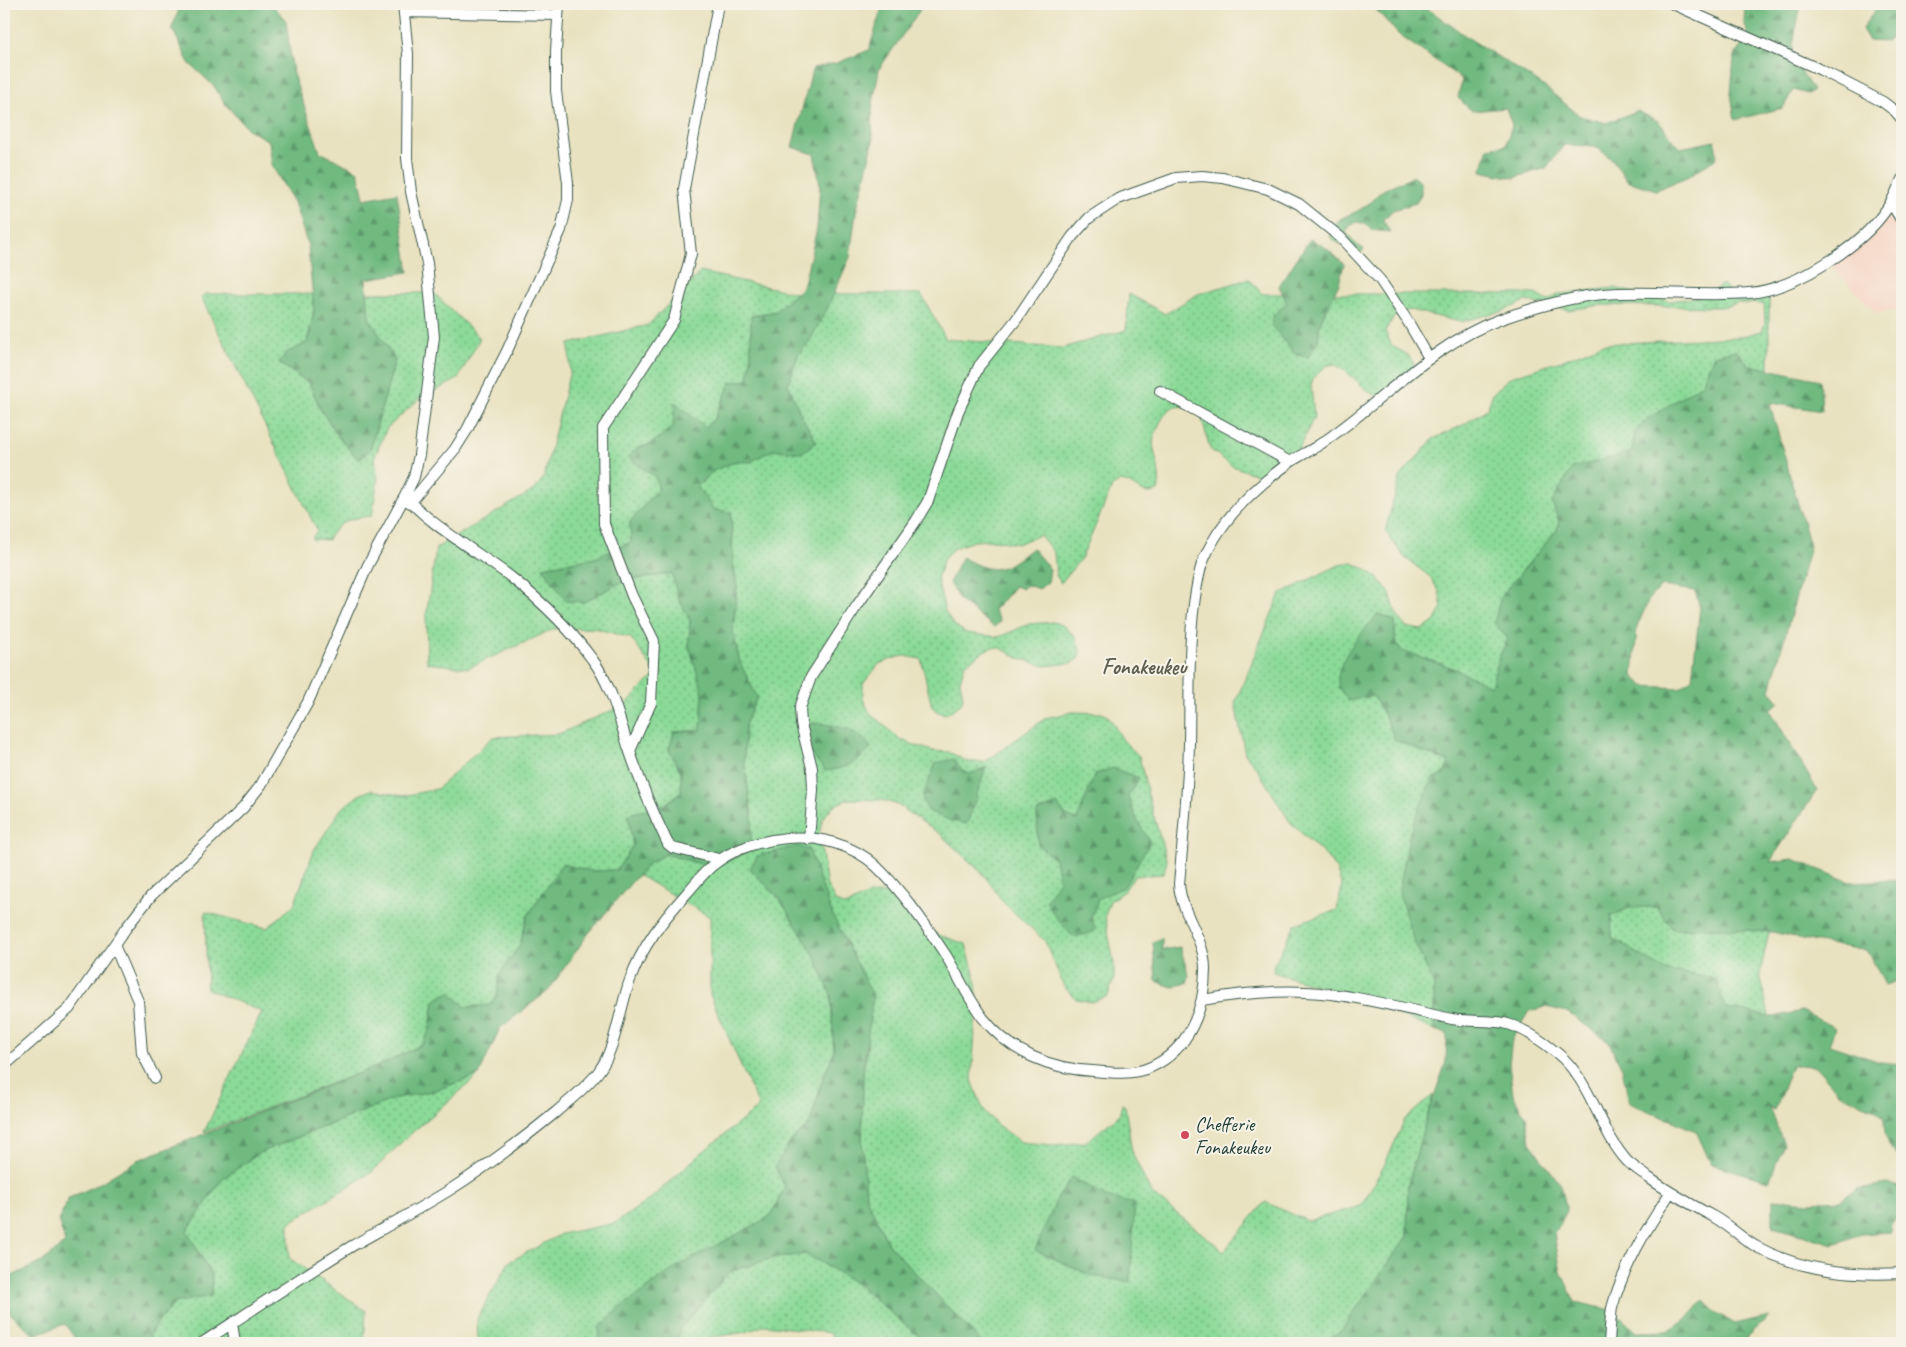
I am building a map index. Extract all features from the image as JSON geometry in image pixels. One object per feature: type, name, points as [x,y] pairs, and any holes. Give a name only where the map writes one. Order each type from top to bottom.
[{"type":"street","points":[[4,1066],[69,1009],[114,945],[164,883],[243,808],[261,785],[308,702],[368,564],[408,499],[455,449],[467,430],[507,351],[561,230],[568,200],[568,183],[556,91],[559,4]]},
{"type":"street","points":[[630,752],[651,703],[654,642],[632,596],[604,524],[603,428],[674,320],[690,254],[684,189],[718,4]]},
{"type":"street","points":[[1673,4],[1822,70],[1899,111],[1902,119]]},
{"type":"street","points":[[408,499],[419,455],[434,337],[427,263],[411,192],[407,158],[408,54],[404,8],[558,15]]},
{"type":"street","points":[[809,839],[813,790],[812,768],[801,724],[800,708],[811,677],[928,501],[958,412],[979,366],[1016,320],[1072,237],[1089,218],[1118,199],[1176,178],[1202,176],[1223,178],[1268,189],[1298,204],[1340,237],[1380,280],[1407,320],[1429,358]]},
{"type":"street","points":[[202,1343],[349,1248],[450,1190],[527,1136],[577,1094],[601,1069],[608,1055],[629,981],[648,942],[661,922],[704,873],[719,860],[762,842],[789,838],[809,839],[846,847],[875,865],[902,895],[918,917],[944,954],[981,1015],[996,1033],[1005,1041],[1043,1062],[1083,1071],[1112,1073],[1142,1070],[1162,1061],[1184,1040],[1192,1028],[1202,1000],[1205,968],[1204,955],[1182,900],[1179,884],[1189,745],[1190,650],[1196,589],[1204,560],[1228,520],[1252,493],[1290,462],[1320,445],[1429,358],[1463,336],[1500,319],[1582,297],[1624,293],[1749,293],[1780,287],[1841,254],[1874,226],[1891,203],[1902,179]]},
{"type":"street","points":[[1891,203],[1902,221]]},
{"type":"street","points":[[1160,391],[1290,462]]},
{"type":"street","points":[[408,499],[443,529],[514,579],[564,626],[593,659],[614,700],[650,808],[668,844],[673,848],[719,860]]},
{"type":"street","points":[[114,945],[138,1001],[142,1053],[155,1078]]},
{"type":"street","points":[[1202,1000],[1233,994],[1307,992],[1401,1006],[1468,1021],[1506,1024],[1518,1028],[1554,1051],[1564,1060],[1589,1095],[1613,1140],[1627,1161],[1670,1193],[1720,1220],[1756,1247],[1815,1269],[1880,1275],[1902,1273]]},
{"type":"street","points":[[1609,1343],[1612,1310],[1621,1281],[1657,1213],[1670,1193]]},
{"type":"street","points":[[232,1324],[234,1343]]},
{"type":"shaded area","points":[[1902,216],[1902,309],[1877,314],[1831,266],[1854,251],[1886,219]]},
{"type":"green space","points":[[181,4],[272,4],[286,21],[293,74],[320,152],[358,171],[364,199],[397,193],[409,272],[366,279],[369,318],[395,360],[370,450],[359,460],[338,436],[321,410],[309,383],[279,363],[286,353],[307,343],[314,311],[308,246],[294,202],[272,166],[269,141],[249,130],[226,105],[214,86],[189,63],[172,28]]},
{"type":"green space","points":[[883,4],[924,4],[879,69],[872,110],[873,143],[856,212],[850,257],[827,309],[809,342],[798,355],[788,384],[800,413],[816,442],[801,453],[774,449],[750,462],[736,461],[713,471],[697,486],[714,510],[731,512],[733,562],[737,587],[733,631],[740,663],[757,697],[745,725],[744,760],[752,816],[751,850],[723,864],[701,864],[666,854],[649,863],[588,934],[548,991],[500,1028],[479,1075],[433,1091],[396,1098],[261,1152],[222,1179],[187,1231],[212,1276],[211,1296],[174,1303],[151,1331],[147,1343],[76,1343],[76,1340],[65,1324],[34,1335],[4,1308],[4,1293],[10,1277],[42,1262],[65,1243],[59,1220],[69,1198],[95,1186],[138,1160],[383,1064],[423,1044],[430,1029],[434,1001],[449,992],[466,1007],[490,1005],[497,996],[500,973],[520,945],[527,917],[562,864],[591,871],[617,870],[633,845],[628,814],[663,806],[681,792],[681,772],[669,750],[674,732],[701,730],[703,692],[689,646],[690,620],[678,598],[672,573],[622,582],[584,602],[566,601],[543,567],[595,558],[631,542],[630,522],[659,488],[655,477],[628,457],[638,448],[651,444],[673,427],[675,402],[705,427],[715,418],[731,382],[748,380],[751,362],[751,316],[776,311],[803,287],[817,229],[820,184],[814,154],[792,147],[813,68],[837,63],[869,50]]},
{"type":"green space","points":[[1371,4],[1421,4],[1470,39],[1541,84],[1580,116],[1606,123],[1637,111],[1658,121],[1680,148],[1715,141],[1717,158],[1687,177],[1656,190],[1627,181],[1613,160],[1595,146],[1564,145],[1546,168],[1514,178],[1481,171],[1488,148],[1506,145],[1512,125],[1506,108],[1472,111],[1458,98],[1462,79],[1399,35]]},
{"type":"green space","points":[[1745,4],[1801,4],[1794,36],[1793,51],[1800,69],[1813,90],[1808,94],[1793,90],[1783,108],[1735,120],[1731,93],[1734,57],[1748,34],[1744,22]]},
{"type":"green space","points":[[1879,4],[1902,4],[1902,31],[1899,31],[1886,42],[1869,41],[1862,29]]},
{"type":"green space","points":[[1414,176],[1421,183],[1421,194],[1416,203],[1393,210],[1383,220],[1390,232],[1371,230],[1366,224],[1357,222],[1350,226],[1346,232],[1357,245],[1364,249],[1361,253],[1330,237],[1332,229],[1339,220],[1370,203],[1388,187]]},
{"type":"green space","points":[[1310,239],[1325,247],[1344,264],[1339,284],[1320,322],[1318,341],[1308,357],[1296,355],[1271,325],[1274,315],[1287,303],[1279,286]]},
{"type":"green space","points":[[700,272],[796,293],[776,311],[751,316],[751,362],[748,380],[731,382],[715,418],[705,427],[673,427],[651,444],[638,448],[628,457],[655,477],[659,488],[630,522],[631,542],[595,558],[543,567],[622,582],[672,573],[678,598],[690,620],[689,646],[703,692],[701,730],[674,732],[669,750],[681,772],[681,792],[663,806],[628,814],[633,845],[617,870],[591,871],[562,865],[527,917],[520,945],[500,973],[497,997],[490,1005],[466,1007],[434,1001],[430,1029],[423,1044],[383,1064],[204,1132],[262,1012],[207,989],[205,912],[267,928],[294,905],[314,850],[341,809],[359,795],[371,790],[403,796],[437,789],[493,737],[559,734],[626,704],[656,674],[631,638],[594,628],[554,629],[468,668],[427,663],[426,618],[436,548],[534,490],[544,477],[570,371],[569,344],[648,325]]},
{"type":"green space","points":[[1249,279],[1262,294],[1283,294],[1287,303],[1274,315],[1272,325],[1296,355],[1318,341],[1320,322],[1334,294],[1536,294],[1548,301],[1559,294],[1614,288],[1670,301],[1704,296],[1723,284],[1736,300],[1769,294],[1769,369],[1749,365],[1736,350],[1714,355],[1702,384],[1648,419],[1635,433],[1632,452],[1610,459],[1552,502],[1559,521],[1557,530],[1501,596],[1508,639],[1500,655],[1491,686],[1450,667],[1402,651],[1395,641],[1395,621],[1339,689],[1373,695],[1384,714],[1395,740],[1449,762],[1445,774],[1413,939],[1434,984],[1434,1030],[1363,1000],[1273,972],[1274,964],[1295,924],[1337,910],[1342,887],[1337,871],[1327,857],[1290,822],[1256,767],[1245,754],[1235,703],[1280,594],[1339,565],[1353,563],[1369,571],[1381,581],[1390,594],[1396,613],[1406,627],[1421,630],[1434,622],[1442,607],[1439,591],[1429,576],[1404,557],[1385,531],[1400,477],[1433,439],[1463,425],[1487,409],[1493,393],[1510,377],[1561,361],[1602,344],[1739,337],[1762,331],[1765,323],[1764,304],[1739,303],[1722,307],[1601,305],[1568,310],[1526,301],[1503,311],[1460,322],[1410,310],[1394,317],[1385,331],[1392,346],[1408,355],[1413,362],[1415,378],[1385,394],[1377,395],[1370,393],[1334,364],[1326,366],[1314,377],[1311,384],[1314,417],[1295,457],[1267,476],[1257,475],[1232,466],[1210,449],[1199,408],[1172,408],[1164,416],[1154,438],[1153,444],[1159,477],[1158,491],[1147,493],[1126,482],[1120,481],[1112,487],[1082,557],[1061,583],[1056,575],[1054,553],[1040,535],[1017,544],[995,540],[974,541],[954,548],[944,558],[937,579],[945,611],[953,624],[966,633],[999,637],[1029,624],[1053,622],[1062,625],[1074,635],[1080,650],[1079,658],[1072,663],[1044,666],[1016,657],[1001,648],[993,647],[965,664],[960,681],[963,697],[961,704],[946,714],[938,712],[932,707],[921,659],[905,656],[879,664],[863,684],[863,699],[870,713],[901,740],[932,751],[949,752],[968,762],[985,762],[1046,718],[1073,712],[1102,713],[1109,717],[1123,740],[1139,756],[1167,862],[1163,874],[1134,876],[1125,890],[1110,901],[1105,916],[1114,963],[1114,979],[1108,996],[1092,1002],[1076,999],[1064,987],[1045,941],[1004,903],[983,874],[940,834],[898,805],[882,800],[849,799],[834,805],[823,818],[819,834],[827,886],[836,902],[845,906],[868,895],[887,893],[926,928],[939,935],[966,944],[976,980],[977,997],[972,1080],[983,1109],[995,1123],[1021,1142],[1053,1145],[1086,1142],[1119,1115],[1122,1104],[1125,1106],[1132,1152],[1151,1193],[1224,1251],[1265,1202],[1308,1221],[1361,1206],[1385,1164],[1405,1119],[1433,1095],[1408,1185],[1407,1236],[1342,1330],[1322,1343],[982,1343],[888,1244],[866,1197],[862,1140],[863,1072],[868,1045],[832,914],[809,851],[750,869],[779,898],[814,954],[831,995],[834,1052],[823,1078],[810,1124],[791,1141],[785,1186],[771,1216],[728,1241],[600,1328],[600,1343],[478,1343],[477,1319],[509,1262],[561,1234],[615,1223],[649,1200],[699,1155],[759,1107],[710,995],[710,917],[638,875],[649,863],[666,854],[701,864],[752,816],[744,760],[745,725],[757,697],[740,663],[733,631],[737,587],[733,562],[731,512],[714,510],[697,486],[713,471],[737,461],[750,462],[774,449],[801,453],[816,442],[800,413],[788,384],[798,355],[809,342],[834,294],[921,294],[946,339],[1062,348],[1126,330],[1129,294],[1165,314],[1198,294]]},
{"type":"green space","points":[[367,293],[434,293],[480,338],[458,379],[418,400],[387,428],[374,458],[378,478],[372,516],[346,521],[332,533],[328,540],[312,539],[317,530],[201,297],[205,294],[313,294],[314,311],[307,343],[286,353],[279,363],[309,383],[321,410],[338,436],[359,460],[370,450],[395,360],[369,318]]},
{"type":"green space","points":[[1736,350],[1749,365],[1820,380],[1822,411],[1771,403],[1770,405],[1810,546],[1770,690],[1779,702],[1770,710],[1817,790],[1770,862],[1793,859],[1850,882],[1902,880],[1902,979],[1885,985],[1868,951],[1772,932],[1720,928],[1673,929],[1656,907],[1629,908],[1611,916],[1612,938],[1665,970],[1716,979],[1725,1008],[1774,1017],[1802,1011],[1835,1028],[1829,1045],[1880,1062],[1902,1064],[1902,1159],[1887,1141],[1884,1117],[1874,1109],[1839,1093],[1815,1066],[1792,1065],[1775,1110],[1769,1108],[1784,1144],[1769,1181],[1711,1164],[1696,1131],[1629,1103],[1622,1068],[1608,1041],[1567,1012],[1546,1007],[1529,1011],[1512,1039],[1509,1064],[1513,1095],[1526,1117],[1530,1143],[1561,1185],[1567,1211],[1554,1234],[1561,1272],[1575,1302],[1612,1310],[1637,1332],[1668,1331],[1689,1317],[1704,1300],[1715,1312],[1735,1324],[1769,1316],[1740,1343],[1322,1343],[1342,1330],[1407,1236],[1408,1185],[1427,1116],[1446,1062],[1447,1034],[1434,1030],[1434,984],[1413,939],[1399,892],[1410,832],[1432,778],[1444,774],[1449,762],[1395,740],[1384,714],[1373,696],[1348,701],[1339,688],[1340,668],[1350,648],[1378,614],[1395,621],[1395,641],[1402,651],[1450,667],[1491,686],[1500,655],[1508,639],[1494,623],[1501,596],[1557,530],[1559,521],[1552,502],[1572,468],[1632,452],[1635,433],[1648,419],[1702,384],[1714,355]],"holes":[[[1662,586],[1695,591],[1700,607],[1692,679],[1679,688],[1644,686],[1633,676],[1637,627],[1650,597]]]},
{"type":"green space","points":[[1032,548],[1050,569],[1048,582],[1039,589],[1027,585],[1022,589],[1015,586],[994,610],[1000,622],[994,627],[960,601],[949,583],[962,557],[983,567],[999,568],[1014,562]]},
{"type":"green space","points":[[818,723],[841,727],[854,732],[866,741],[871,748],[861,758],[850,764],[838,769],[825,771],[806,746],[807,724]]},
{"type":"green space","points":[[954,759],[962,771],[970,774],[986,767],[967,824],[951,821],[928,811],[922,798],[936,763]]},
{"type":"green space","points":[[1113,768],[1139,778],[1128,797],[1137,820],[1150,842],[1124,887],[1099,898],[1091,917],[1096,930],[1073,937],[1055,916],[1046,901],[1059,880],[1055,859],[1038,845],[1037,812],[1057,804],[1066,816],[1077,820],[1095,774]]},
{"type":"green space","points":[[798,846],[809,850],[832,914],[873,996],[863,1072],[862,1140],[866,1197],[888,1244],[982,1343],[924,1343],[920,1337],[853,1281],[806,1254],[769,1259],[729,1272],[680,1329],[677,1343],[600,1343],[599,1328],[621,1307],[678,1266],[771,1216],[785,1186],[775,1167],[791,1141],[810,1124],[823,1078],[834,1052],[831,995],[814,954],[779,898],[750,869],[757,856]]},
{"type":"green space","points":[[1656,907],[1673,929],[1720,928],[1769,932],[1760,974],[1769,1016],[1725,1008],[1716,979],[1665,970],[1612,938],[1611,916],[1629,908]]},
{"type":"green space","points":[[1162,938],[1162,950],[1180,947],[1189,976],[1187,983],[1172,987],[1156,981],[1153,942]]},
{"type":"green space","points":[[479,1075],[407,1137],[372,1172],[289,1223],[289,1258],[366,1311],[364,1343],[147,1343],[165,1313],[212,1276],[187,1231],[222,1179],[261,1152],[396,1098],[433,1091]]},
{"type":"green space","points":[[1072,1177],[1106,1197],[1135,1204],[1130,1282],[1092,1276],[1035,1250],[1057,1199]]},
{"type":"green space","points":[[1888,1184],[1901,1188],[1902,1185],[1902,1218],[1898,1217],[1891,1224],[1890,1232],[1861,1234],[1834,1244],[1773,1227],[1773,1199],[1810,1202],[1840,1200],[1857,1189]]},
{"type":"green space","points":[[806,1254],[853,1281],[920,1337],[924,1343],[837,1343],[829,1333],[766,1325],[746,1332],[708,1338],[702,1343],[677,1343],[680,1329],[729,1272],[769,1259]]},
{"type":"place","name":"Chefferie Fonakeukeu","points":[[1185,1135]]},
{"type":"district","name":"Fonakeukeu","points":[[1144,667]]}]
